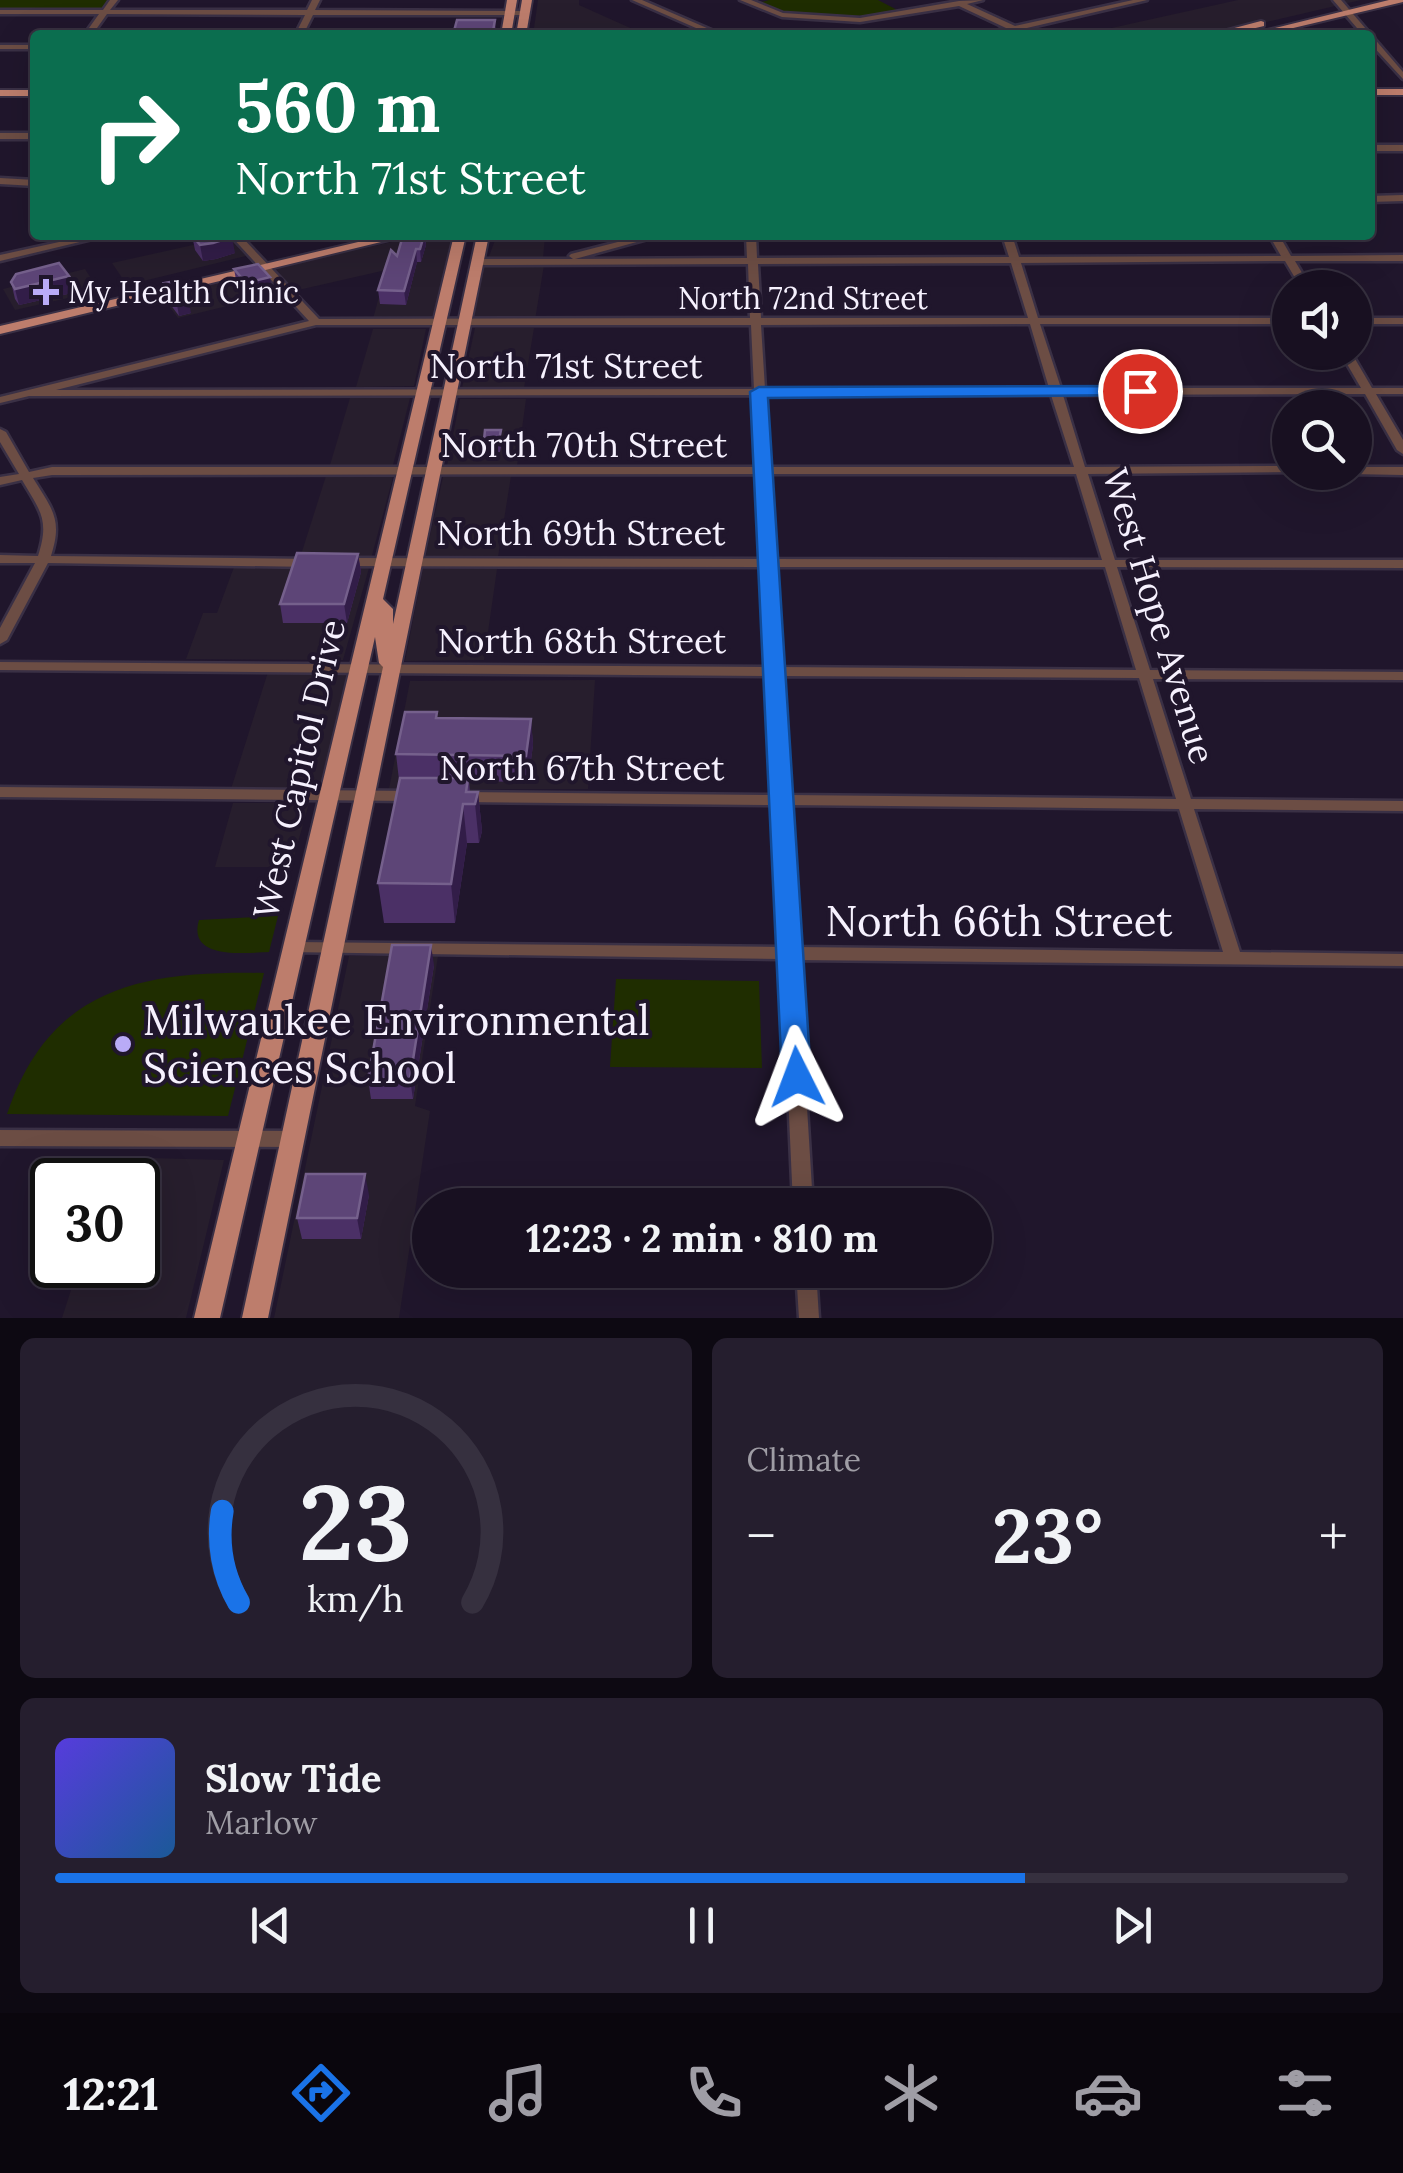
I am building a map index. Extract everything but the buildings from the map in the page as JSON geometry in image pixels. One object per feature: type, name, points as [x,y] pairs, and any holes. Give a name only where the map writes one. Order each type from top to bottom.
[{"type":"main road","points":[[507,30],[512,0]]},
{"type":"main road","points":[[522,30],[528,0]]},
{"type":"main road","points":[[1268,30],[1361,0]]},
{"type":"main road","points":[[1235,30],[1342,6],[1401,0]]},
{"type":"main road","points":[[0,89],[30,89]]},
{"type":"main road","points":[[1375,95],[1403,96]]},
{"type":"main road","points":[[0,330],[342,240]]},
{"type":"main road","points":[[0,319],[378,240]]},
{"type":"main road","points":[[472,284],[457,243],[482,242]]},
{"type":"main road","name":"West Capitol Drive","points":[[255,1318],[482,242]]},
{"type":"main road","name":"West Capitol Drive","points":[[207,1318],[457,243]]},
{"type":"main road","points":[[374,600],[385,609],[383,642],[390,668]]},
{"type":"main road","points":[[359,668],[368,676],[373,694],[371,717],[378,728]]},
{"type":"street","points":[[92,30],[114,0]]},
{"type":"street","points":[[301,30],[316,0]]},
{"type":"street","points":[[636,0],[707,30]]},
{"type":"street","points":[[751,1],[782,15],[860,20],[980,0]]},
{"type":"street","points":[[1010,30],[1144,0]]},
{"type":"street","points":[[958,2],[1014,29]]},
{"type":"street","points":[[1342,6],[1364,30]]},
{"type":"street","points":[[0,12],[525,13]]},
{"type":"street","points":[[1375,43],[1403,76]]},
{"type":"street","points":[[0,47],[30,47]]},
{"type":"street","points":[[1383,53],[1396,53]]},
{"type":"street","points":[[0,136],[30,136]]},
{"type":"street","points":[[1375,148],[1403,148]]},
{"type":"street","points":[[0,181],[30,182]]},
{"type":"street","points":[[1375,199],[1403,198]]},
{"type":"street","points":[[0,257],[80,240]]},
{"type":"street","points":[[240,240],[316,322]]},
{"type":"street","points":[[554,261],[636,240]]},
{"type":"street","points":[[752,240],[802,1188]]},
{"type":"street","name":"West Hope Avenue","points":[[1009,240],[1233,958]]},
{"type":"street","points":[[1277,240],[1295,270]]},
{"type":"street","points":[[482,242],[554,261],[1403,258]]},
{"type":"street","name":"North 72nd Street","points":[[30,393],[316,322],[1272,321]]},
{"type":"street","points":[[1372,321],[1403,321]]},
{"type":"street","name":"North 71st Street","points":[[30,393],[1272,391]]},
{"type":"street","name":"North 71st Street","points":[[1372,391],[1403,391]]},
{"type":"street","points":[[0,400],[30,393]]},
{"type":"street","points":[[1372,399],[1403,450]]},
{"type":"street","points":[[0,432],[50,518],[50,539],[42,560],[0,640]]},
{"type":"street","name":"North 70th Street","points":[[0,481],[25,474],[1272,470]]},
{"type":"street","points":[[1372,470],[1403,470]]},
{"type":"street","name":"North 69th Street","points":[[0,559],[1403,564]]},
{"type":"street","name":"North 68th Street","points":[[0,666],[1403,676]]},
{"type":"street","name":"North 67th Street","points":[[0,792],[1403,806]]},
{"type":"street","name":"North 66th Street","points":[[294,948],[1403,960]]},
{"type":"street","points":[[0,1138],[291,1139]]},
{"type":"street","points":[[807,1288],[809,1318]]},
{"type":"shaded area","points":[[538,0],[579,0],[579,5],[635,30],[534,30]]},
{"type":"shaded area","points":[[1238,0],[1361,0],[1232,30],[1103,30]]},
{"type":"shaded area","points":[[216,240],[232,240],[246,256],[127,285],[112,263]]},
{"type":"shaded area","points":[[401,240],[453,240],[433,320],[373,319],[386,270],[294,291],[275,268]]},
{"type":"shaded area","points":[[495,240],[545,240],[543,259],[488,259]]},
{"type":"shaded area","points":[[484,264],[544,265],[535,320],[470,320]]},
{"type":"shaded area","points":[[85,269],[99,291],[15,310],[3,289]]},
{"type":"shaded area","points":[[259,273],[277,294],[178,318],[162,297]]},
{"type":"shaded area","points":[[475,328],[534,328],[524,388],[462,388]]},
{"type":"shaded area","points":[[373,329],[426,329],[414,386],[356,387]]},
{"type":"shaded area","points":[[350,398],[410,398],[393,465],[330,465]]},
{"type":"shaded area","points":[[460,399],[526,399],[517,466],[447,466]]},
{"type":"shaded area","points":[[326,476],[393,477],[371,559],[300,558]]},
{"type":"shaded area","points":[[511,476],[498,557],[425,558],[443,477]]},
{"type":"shaded area","points":[[234,567],[369,568],[343,660],[186,659],[203,613],[217,613]]},
{"type":"shaded area","points":[[423,569],[497,569],[484,660],[405,661]]},
{"type":"shaded area","points":[[268,672],[352,672],[322,789],[231,789]]},
{"type":"shaded area","points":[[595,680],[588,789],[389,789],[410,681]]},
{"type":"shaded area","points":[[233,803],[309,803],[291,867],[215,867]]},
{"type":"shaded area","points":[[349,956],[438,956],[415,1106],[430,1111],[418,1188],[412,1188],[412,1231],[399,1318],[274,1318]]},
{"type":"shaded area","points":[[160,1158],[224,1160],[186,1318],[62,1318],[72,1288],[160,1288]]},
{"type":"green space","points":[[0,0],[109,0],[102,10],[0,10]]},
{"type":"green space","points":[[878,0],[903,13],[823,18],[779,12],[758,3]]},
{"type":"green space","points":[[278,916],[269,952],[220,951],[202,942],[198,933],[199,920]]},
{"type":"green space","points":[[264,973],[228,1116],[7,1114],[25,1071],[48,1038],[75,1013],[106,995],[179,976]]},
{"type":"green space","points":[[616,979],[759,981],[762,1068],[610,1067]]},
{"type":"place","name":"My Health Clinic","points":[[46,292]]},
{"type":"place","name":"Milwaukee Environmental Sciences School","points":[[123,1044]]},
{"type":"route","points":[[797,1077],[759,392],[1140,391]]}]
